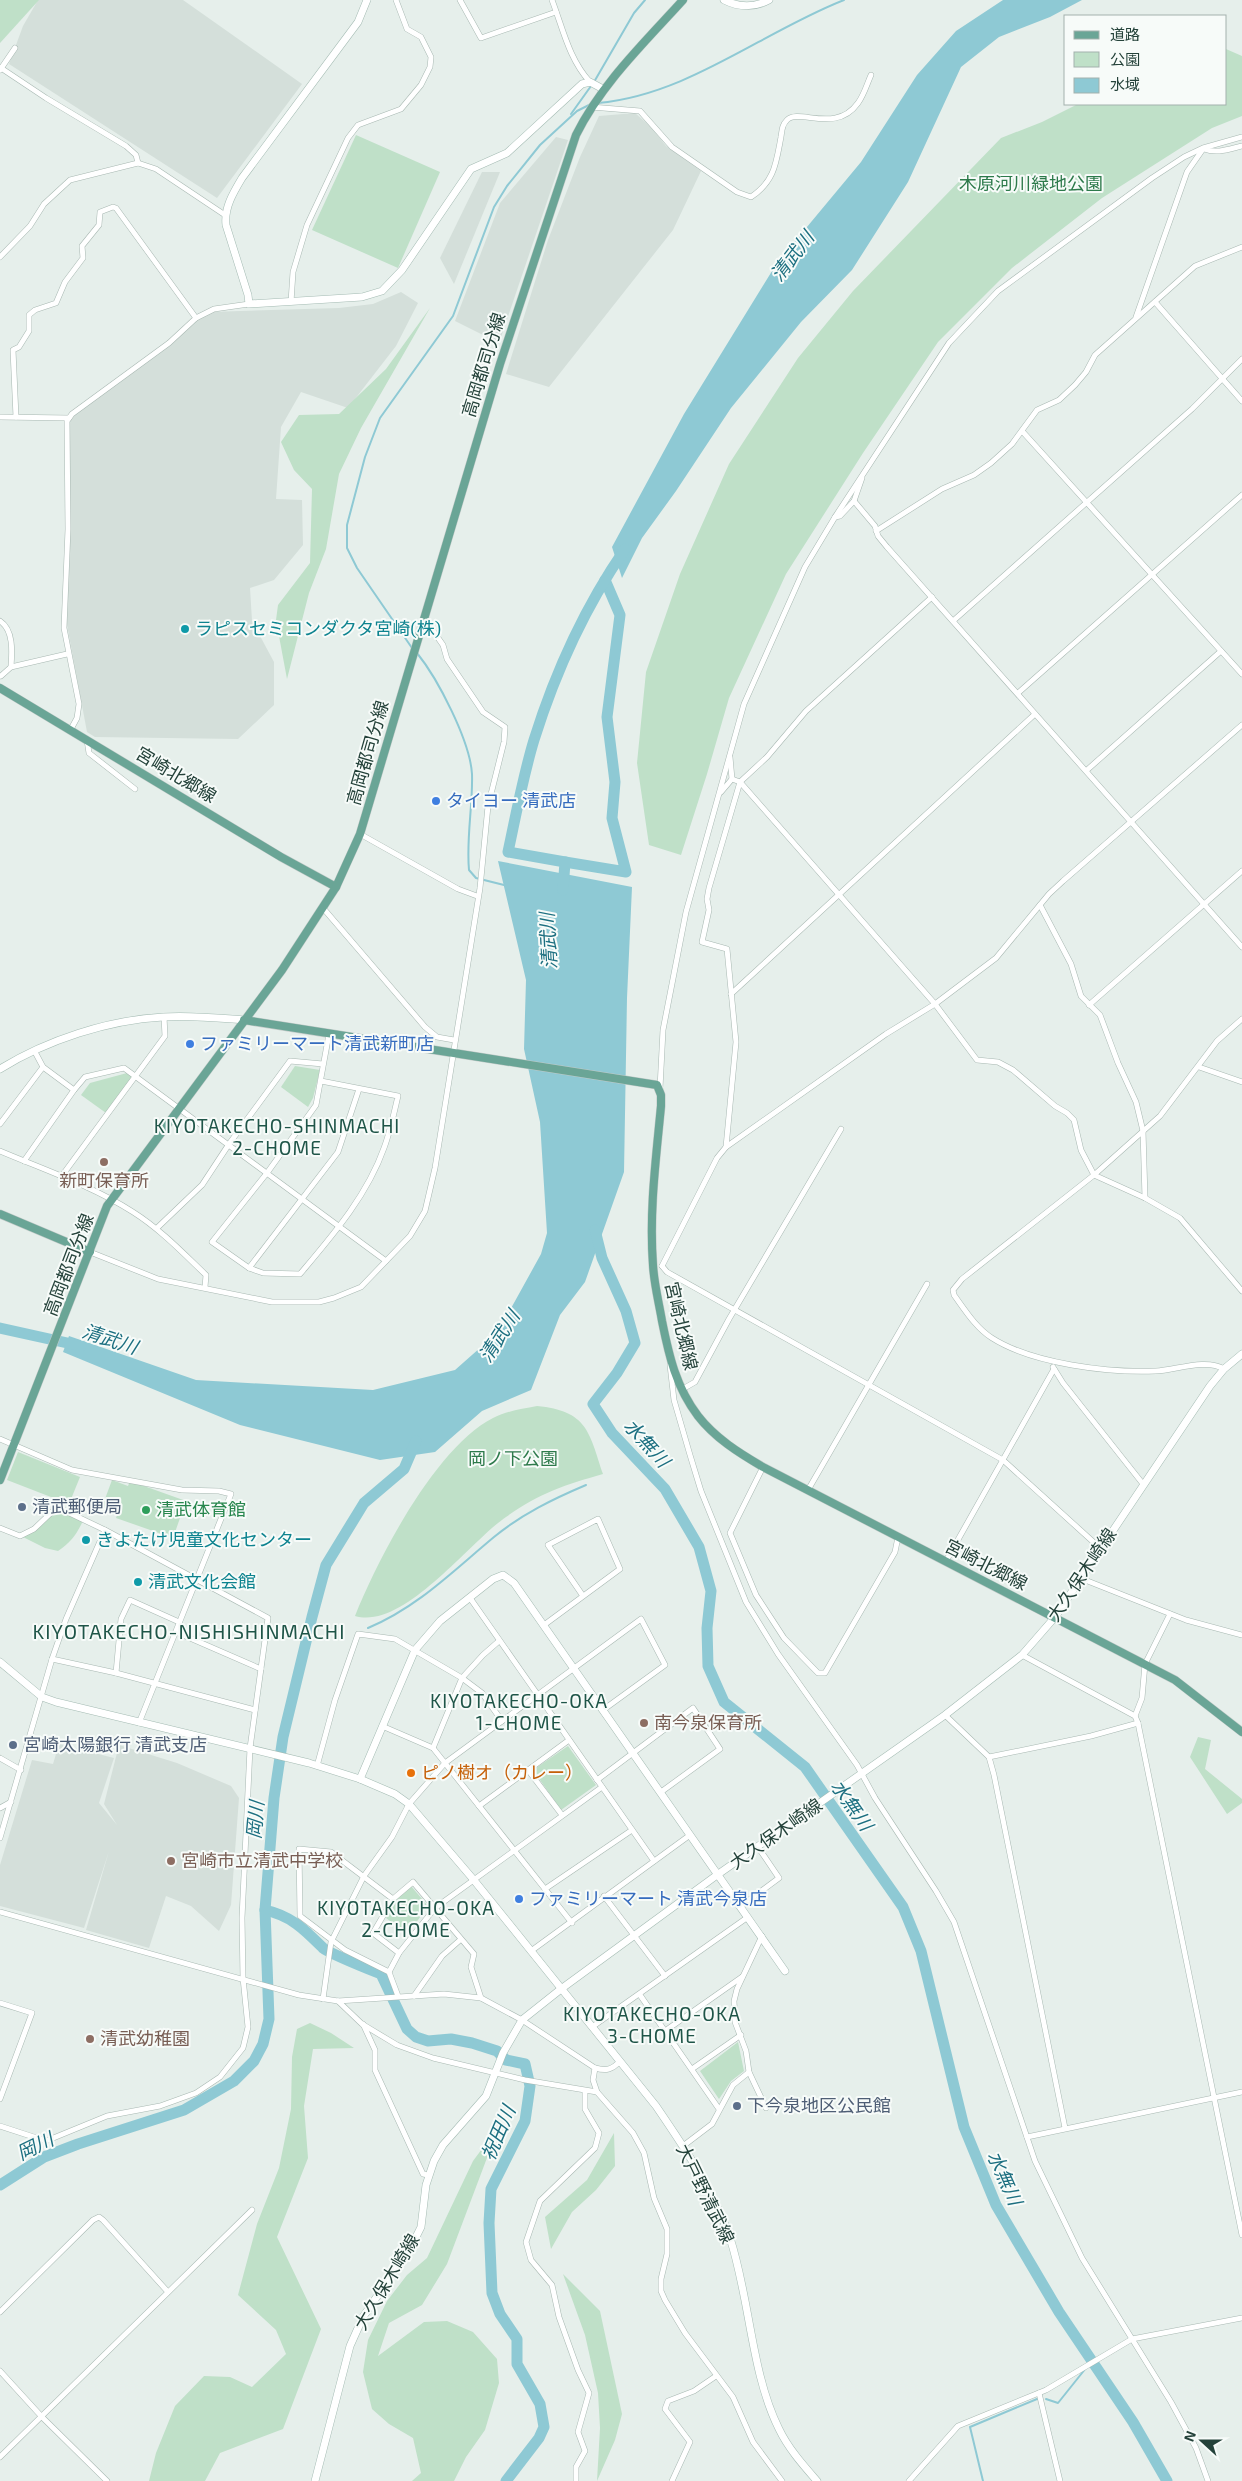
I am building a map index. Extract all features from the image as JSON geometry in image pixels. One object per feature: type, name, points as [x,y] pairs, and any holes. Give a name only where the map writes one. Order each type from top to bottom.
[{"type":"main road","name":"高岡都司分線","points":[[0,1480],[112,1198],[244,1020],[336,887],[360,834],[526,281],[570,153],[591,107],[604,89],[683,0]]},
{"type":"main road","name":"宮崎北郷線","points":[[0,688],[281,857],[336,887]]},
{"type":"main road","points":[[244,1020],[454,1052],[657,1086]]},
{"type":"main road","name":"宮崎北郷線","points":[[657,1086],[661,1106],[653,1185],[651,1228],[653,1268],[669,1359],[682,1390],[698,1416],[717,1437],[763,1467],[1175,1680],[1242,1732]]},
{"type":"main road","points":[[0,1214],[90,1252]]},
{"type":"street","points":[[249,304],[225,215],[242,178],[358,22],[367,0]]},
{"type":"street","points":[[291,302],[293,272],[307,225],[348,138],[358,126],[401,109],[421,85],[430,68],[431,58],[421,37],[407,29],[396,0]]},
{"type":"street","points":[[460,0],[481,38],[556,12]]},
{"type":"street","points":[[552,0],[570,52],[581,72],[590,82],[604,89]]},
{"type":"street","points":[[724,0],[736,5],[749,7],[760,5],[769,0]]},
{"type":"street","points":[[15,48],[1,69],[126,146],[136,155],[138,163]]},
{"type":"street","points":[[591,107],[640,111],[672,147],[737,192],[751,197],[768,183],[775,166],[783,125],[789,118],[797,115],[821,120],[845,114],[859,102],[870,75]]},
{"type":"street","points":[[0,417],[69,418],[169,343],[196,318],[214,309],[249,304],[372,295],[389,286],[407,264],[471,169],[508,153],[582,84],[590,82]]},
{"type":"street","points":[[657,1086],[663,1030],[694,880],[744,704],[805,567],[835,517],[949,343],[998,291],[1152,178],[1184,157],[1203,148],[1242,136]]},
{"type":"street","points":[[1203,148],[1211,152],[1242,146]]},
{"type":"street","points":[[1136,317],[1187,172],[1203,148]]},
{"type":"street","points":[[0,257],[30,226],[44,204],[70,180],[138,163],[156,169],[225,215]]},
{"type":"street","points":[[16,417],[13,350],[19,347],[29,331],[29,315],[35,310],[56,303],[60,297],[65,282],[83,258],[82,246],[99,225],[100,212],[112,207],[116,208],[196,318]]},
{"type":"street","points":[[876,530],[942,488],[974,475],[991,463],[1022,431],[1037,410],[1059,400],[1086,372],[1095,354],[1195,266],[1242,247]]},
{"type":"street","points":[[1155,302],[1242,401]]},
{"type":"street","points":[[953,620],[1224,379],[1242,359]]},
{"type":"street","points":[[69,418],[67,427],[68,530],[64,628],[67,654],[79,704],[77,718],[71,729]]},
{"type":"street","points":[[1022,431],[1242,674]]},
{"type":"street","points":[[835,517],[840,516],[854,501],[860,488],[862,475]]},
{"type":"street","points":[[1018,693],[1242,496]]},
{"type":"street","points":[[854,501],[876,530],[882,542],[1087,770],[1242,947]]},
{"type":"street","points":[[726,1147],[735,1058],[727,949],[702,942],[709,910],[707,899],[709,888],[740,782],[767,757],[806,711],[932,597]]},
{"type":"street","points":[[90,1252],[158,1279],[272,1302],[319,1302],[362,1287],[410,1236],[425,1211],[436,1168],[477,896],[488,806],[504,742],[505,727],[483,712],[447,658],[443,645],[424,618]]},
{"type":"street","points":[[0,621],[5,624],[9,633],[11,667]]},
{"type":"street","points":[[1087,770],[1221,651]]},
{"type":"street","points":[[1,676],[11,667],[67,654]]},
{"type":"street","points":[[731,994],[1035,714]]},
{"type":"street","points":[[662,1266],[717,1158],[726,1147],[886,1034],[935,1004],[996,958],[1062,881],[1242,725]]},
{"type":"street","points":[[87,740],[89,753],[135,789]]},
{"type":"street","points":[[719,794],[732,779],[730,754]]},
{"type":"street","points":[[732,779],[740,782],[935,1004],[977,1060],[998,1062],[1012,1070],[1074,1120],[1081,1150],[1094,1174],[1145,1198],[1180,1218],[1242,1291]]},
{"type":"street","points":[[360,834],[458,889],[477,896]]},
{"type":"street","points":[[1089,1005],[1242,870]]},
{"type":"street","points":[[1040,905],[1071,964],[1081,996],[1100,1016],[1118,1063],[1136,1102],[1143,1132],[1145,1198]]},
{"type":"street","points":[[323,908],[425,1027],[437,1037],[454,1040]]},
{"type":"street","points":[[0,1069],[34,1052],[99,1028],[164,1017],[244,1020]]},
{"type":"street","points":[[61,1177],[165,1036],[164,1017]]},
{"type":"street","points":[[1224,1369],[1209,1365],[1156,1370],[1114,1370],[1052,1362],[992,1338],[976,1323],[954,1295],[953,1290],[962,1279],[1094,1174],[1143,1132],[1160,1116],[1217,1041],[1242,1019]]},
{"type":"street","points":[[322,1081],[398,1096],[384,1148],[370,1180],[339,1227],[300,1274],[263,1273],[249,1268],[212,1242],[267,1173],[316,1106],[329,1034]]},
{"type":"street","points":[[34,1052],[43,1067],[74,1090]]},
{"type":"street","points":[[157,1228],[202,1185],[229,1144],[290,1062],[324,1064]]},
{"type":"street","points":[[0,1124],[43,1067]]},
{"type":"street","points":[[1198,1067],[1242,1082]]},
{"type":"street","points":[[24,1161],[85,1077],[124,1068],[386,1261]]},
{"type":"street","points":[[249,1268],[338,1152],[359,1089]]},
{"type":"street","points":[[682,1390],[695,1382],[734,1310],[841,1129]]},
{"type":"street","points":[[0,1151],[112,1198],[157,1228],[206,1275],[205,1287]]},
{"type":"street","points":[[653,1268],[662,1266]]},
{"type":"street","points":[[662,1266],[667,1272],[1003,1460],[1100,1548]]},
{"type":"street","points":[[808,1490],[927,1284]]},
{"type":"street","name":"大久保木崎線","points":[[315,2481],[350,2346],[363,2317],[412,2245],[421,2226],[428,2175],[444,2145],[486,2096],[502,2056],[522,2020],[561,1989],[717,1875],[945,1715],[1022,1655],[1055,1617],[1198,1402],[1224,1369],[1242,1354]]},
{"type":"street","points":[[669,1359],[674,1400],[701,1491],[746,1602],[778,1654],[857,1765],[859,1776],[954,1922],[1035,2160],[1082,2258],[1196,2448],[1208,2481]]},
{"type":"street","points":[[1052,1362],[1054,1370],[1143,1484]]},
{"type":"street","points":[[946,1561],[1054,1370]]},
{"type":"street","points":[[0,1439],[15,1442],[72,1470],[182,1490],[219,1490],[231,1494],[139,1723]]},
{"type":"street","points":[[763,1467],[730,1533],[756,1595],[784,1638],[818,1673],[825,1673],[830,1665],[895,1552],[898,1536]]},
{"type":"street","points":[[0,1528],[20,1536],[34,1528],[54,1509],[61,1509],[105,1530],[268,1618],[255,1710],[243,1867],[243,1978],[248,2027],[243,2048],[220,2077],[196,2092],[160,2106],[107,2116],[46,2141],[0,2126]]},
{"type":"street","points":[[544,1625],[620,1569],[598,1518],[548,1545],[583,1596]]},
{"type":"street","points":[[0,1838],[52,1659],[105,1530]]},
{"type":"street","points":[[360,1779],[415,1650],[440,1621],[493,1579],[502,1575],[514,1583],[785,1971]]},
{"type":"street","points":[[1080,1578],[1170,1614],[1242,1635]]},
{"type":"street","points":[[470,1598],[654,1861]]},
{"type":"street","points":[[116,1673],[121,1619],[130,1600],[179,1622]]},
{"type":"street","points":[[1134,1716],[1142,1698],[1145,1664],[1170,1614]]},
{"type":"street","points":[[323,1998],[331,1942],[364,1876],[392,1837],[409,1804],[445,1762],[641,1619],[665,1665],[604,1710]]},
{"type":"street","points":[[176,1632],[261,1669]]},
{"type":"street","points":[[317,1766],[335,1700],[358,1634],[395,1639],[462,1678],[482,1693],[502,1721]]},
{"type":"street","points":[[433,1748],[462,1678],[499,1641]]},
{"type":"street","points":[[1022,1655],[1134,1716],[1138,1723],[1242,2235]]},
{"type":"street","points":[[52,1659],[116,1673],[255,1710]]},
{"type":"street","points":[[0,1662],[42,1697]]},
{"type":"street","name":"大戸野清武線","points":[[42,1697],[139,1723],[309,1763],[360,1779],[394,1794],[409,1804],[474,1879],[620,2061],[656,2106],[683,2146],[729,2237],[740,2273],[764,2387],[779,2429],[797,2458],[817,2481]]},
{"type":"street","points":[[597,1780],[693,1708],[720,1749],[661,1792]]},
{"type":"street","points":[[945,1715],[989,1757],[1064,2128]]},
{"type":"street","points":[[989,1757],[1091,1736],[1138,1723]]},
{"type":"street","points":[[382,1726],[433,1748],[572,1923]]},
{"type":"street","points":[[479,1806],[569,1740]]},
{"type":"street","points":[[0,1758],[21,1770]]},
{"type":"street","points":[[528,1770],[562,1816]]},
{"type":"street","points":[[389,1972],[399,1953],[434,1908],[602,1787]]},
{"type":"street","points":[[0,1808],[11,1802]]},
{"type":"street","points":[[545,1889],[632,1830]]},
{"type":"street","points":[[531,1951],[572,1923],[604,1896],[690,1835]]},
{"type":"street","points":[[741,1906],[779,1878],[758,1847]]},
{"type":"street","points":[[393,1899],[332,1852],[299,1849],[300,1916],[331,1942],[389,1972],[398,1996]]},
{"type":"street","points":[[399,1953],[373,1933],[393,1899],[413,1882],[460,1940],[474,1954],[471,1967],[481,1998]]},
{"type":"street","points":[[604,1896],[665,1976]]},
{"type":"street","points":[[0,1912],[288,1991],[338,2001],[444,1994],[481,1998],[522,2020],[595,2068],[605,2070],[614,2068],[620,2061]]},
{"type":"street","points":[[592,2027],[640,1995],[748,1917]]},
{"type":"street","points":[[762,1936],[742,1976],[734,2001],[735,2022],[746,2052],[749,2072],[766,2108]]},
{"type":"street","points":[[414,1996],[442,1956],[460,1940]]},
{"type":"street","points":[[665,2031],[742,1976]]},
{"type":"street","points":[[640,1995],[719,2109]]},
{"type":"street","points":[[338,2001],[362,2024],[406,2048],[433,2058],[528,2081],[585,2092],[598,2092]]},
{"type":"street","points":[[0,2003],[32,2013],[0,2099]]},
{"type":"street","points":[[362,2024],[375,2050],[375,2070],[378,2079],[422,2174],[428,2175]]},
{"type":"street","points":[[692,2069],[741,2035]]},
{"type":"street","points":[[595,2068],[593,2080],[598,2092],[633,2133],[644,2153],[654,2198],[664,2218],[668,2240],[660,2279],[661,2291],[685,2333],[733,2397],[753,2442],[763,2458],[782,2481]]},
{"type":"street","points":[[683,2146],[712,2124],[733,2084],[749,2072]]},
{"type":"street","points":[[576,2481],[576,2467],[585,2451],[578,2432],[589,2392],[578,2370],[559,2317],[552,2285],[531,2260],[526,2250],[526,2242],[540,2201],[595,2148],[599,2133],[585,2109],[585,2092]]},
{"type":"street","points":[[1027,2137],[1242,2092]]},
{"type":"street","points":[[0,2457],[252,2210]]},
{"type":"street","points":[[0,2312],[92,2220],[99,2217],[168,2292]]},
{"type":"street","points":[[908,2481],[958,2426],[1046,2390],[1132,2339],[1242,2318]]},
{"type":"street","points":[[0,2371],[42,2417],[107,2481]]},
{"type":"street","points":[[672,2481],[690,2442],[664,2409],[668,2401],[694,2391],[716,2376]]},
{"type":"street","points":[[1039,2393],[1060,2481]]},
{"type":"shaded area","points":[[38,0],[183,0],[302,84],[217,198],[9,64],[23,26]]},
{"type":"shaded area","points":[[635,113],[651,127],[666,146],[701,171],[673,230],[549,387],[506,374],[548,240],[580,157],[599,116]]},
{"type":"shaded area","points":[[556,137],[568,140],[499,343],[455,321],[500,203]]},
{"type":"shaded area","points":[[482,172],[500,172],[454,284],[440,258]]},
{"type":"shaded area","points":[[401,292],[418,303],[396,346],[348,408],[301,392],[281,427],[276,499],[302,500],[303,545],[274,580],[250,588],[252,621],[274,662],[274,705],[238,739],[95,737],[87,732],[67,625],[68,417],[209,312],[339,308],[373,304]]},
{"type":"shaded area","points":[[59,1744],[114,1758],[99,1803],[117,1825],[104,1804],[119,1745],[177,1763],[231,1786],[239,1798],[231,1905],[219,1931],[191,1906],[166,1896],[149,1948],[86,1930],[109,1851],[84,1928],[0,1906],[0,1865],[32,1760],[53,1764]]},
{"type":"green space","points":[[0,0],[39,0],[0,43]]},
{"type":"green space","name":"木原河川緑地公園","points":[[1227,49],[1242,56],[1242,116],[1212,128],[1102,198],[1012,268],[938,342],[863,453],[786,574],[729,698],[681,855],[649,845],[637,763],[646,672],[680,574],[729,464],[798,358],[853,291],[1001,138],[1042,122],[1076,105],[1227,105]]},
{"type":"green space","points":[[356,135],[440,172],[398,268],[312,230]]},
{"type":"green space","points":[[430,308],[361,428],[339,474],[326,549],[309,593],[287,679],[276,620],[278,605],[310,563],[312,489],[294,470],[281,442],[299,415],[339,414],[386,369]]},
{"type":"green space","points":[[295,1066],[320,1070],[313,1098],[308,1107],[281,1087]]},
{"type":"green space","points":[[127,1073],[133,1077],[106,1113],[81,1095],[90,1083]]},
{"type":"green space","name":"岡ノ下公園","points":[[537,1406],[566,1413],[576,1418],[584,1426],[594,1446],[603,1474],[553,1491],[518,1509],[491,1529],[435,1581],[414,1598],[394,1610],[374,1617],[355,1616],[378,1565],[411,1506],[430,1478],[451,1453],[472,1432],[493,1418],[509,1412]]},
{"type":"green space","points":[[18,1452],[80,1477],[69,1504],[7,1480]]},
{"type":"green space","name":"清武体育館","points":[[112,1480],[128,1486],[130,1481],[186,1501],[173,1538],[116,1518],[118,1513],[102,1507]]},
{"type":"green space","points":[[55,1511],[61,1511],[83,1521],[73,1538],[63,1548],[58,1551],[45,1548],[23,1537]]},
{"type":"green space","points":[[1198,1737],[1211,1740],[1205,1769],[1242,1799],[1242,1803],[1227,1814],[1190,1757]]},
{"type":"green space","points":[[568,1746],[596,1785],[561,1810],[533,1770]]},
{"type":"green space","points":[[411,1886],[428,1906],[408,1934],[386,1918],[396,1900]]},
{"type":"green space","points":[[310,2023],[331,2033],[354,2048],[313,2049],[304,2106],[308,2158],[277,2237],[321,2329],[283,2429],[220,2453],[205,2481],[149,2481],[156,2453],[175,2406],[204,2376],[230,2377],[252,2387],[286,2354],[276,2330],[238,2295],[257,2224],[279,2168],[291,2109],[292,2057],[297,2029]]},
{"type":"green space","points":[[738,2042],[744,2071],[731,2081],[719,2099],[700,2071]]},
{"type":"green space","points":[[499,2126],[447,2264],[422,2305],[389,2323],[378,2356],[424,2322],[447,2321],[473,2332],[497,2359],[499,2383],[485,2430],[466,2457],[454,2481],[412,2481],[421,2473],[413,2438],[389,2424],[372,2409],[363,2372],[368,2340],[387,2301],[407,2275],[427,2258],[473,2161]]},
{"type":"green space","points":[[614,2133],[615,2166],[596,2190],[572,2212],[551,2249],[545,2217],[587,2180]]},
{"type":"green space","points":[[563,2274],[600,2311],[622,2414],[615,2440],[597,2481],[600,2428],[598,2393],[585,2335]]},
{"type":"water","points":[[1003,0],[1082,0],[1050,17],[999,37],[961,67],[908,182],[852,270],[801,322],[731,408],[676,491],[642,538],[622,578],[612,547],[684,414],[777,263],[861,162],[917,75],[956,31]]},
{"type":"water","points":[[498,861],[632,887],[627,998],[624,1172],[585,1282],[560,1315],[531,1390],[482,1411],[435,1452],[380,1460],[240,1425],[63,1352],[69,1336],[196,1380],[373,1390],[455,1370],[498,1332],[541,1254],[547,1233],[540,1122],[524,1049],[526,980]]},
{"type":"waterway","points":[[594,82],[634,13],[645,0]]},
{"type":"waterway","points":[[598,103],[631,98],[663,88],[694,75],[784,28],[844,0]]},
{"type":"waterway","points":[[571,114],[591,86]]},
{"type":"waterway","points":[[412,648],[357,568],[347,548],[347,525],[365,457],[380,418],[453,316],[494,207],[507,186],[540,145],[577,111],[591,104]]},
{"type":"waterway","name":"清武川","points":[[563,890],[565,862],[508,852],[530,754],[551,690],[584,617],[625,549]]},
{"type":"waterway","name":"清武川","points":[[565,862],[626,872],[612,818],[615,782],[607,717],[620,615],[605,580]]},
{"type":"waterway","points":[[417,653],[434,678],[452,711],[470,760],[472,786],[468,846],[469,870],[476,878],[504,885]]},
{"type":"waterway","name":"水無川","points":[[595,1230],[602,1258],[626,1311],[635,1343],[617,1373],[593,1404],[612,1433],[665,1489],[699,1547],[711,1591],[707,1628],[708,1666],[724,1702],[805,1767],[903,1907],[921,1951],[964,2127],[996,2205],[1059,2312],[1133,2422],[1167,2481]]},
{"type":"waterway","name":"清武川","points":[[0,1328],[81,1346]]},
{"type":"waterway","name":"岡川","points":[[0,2185],[44,2157],[78,2144],[184,2110],[234,2081],[254,2061],[263,2044],[269,2019],[265,1910],[274,1798],[283,1737],[312,1617],[326,1565],[364,1503],[404,1469],[416,1441]]},
{"type":"waterway","points":[[368,1628],[403,1610],[419,1599],[516,1521],[586,1485]]},
{"type":"waterway","name":"祝田川","points":[[265,1910],[290,1920],[323,1948],[381,1974],[407,2029],[416,2037],[428,2041],[451,2039],[472,2043],[497,2051],[506,2060],[525,2064],[530,2086],[525,2121],[491,2189],[489,2223],[492,2293],[500,2314],[517,2339],[517,2364],[540,2404],[544,2427],[539,2438],[506,2481]]},
{"type":"waterway","points":[[1046,2399],[1058,2403],[1086,2368]]},
{"type":"waterway","points":[[983,2481],[970,2427],[1037,2399]]},
{"type":"place","name":"ラピスセミコンダクタ宮崎(株)","points":[[185,629]]},
{"type":"place","name":"タイヨー 清武店","points":[[436,801]]},
{"type":"place","name":"ファミリーマート清武新町店","points":[[190,1044]]},
{"type":"place","name":"新町保育所","points":[[104,1162]]},
{"type":"place","name":"清武郵便局","points":[[22,1507]]},
{"type":"place","name":"清武体育館","points":[[146,1510]]},
{"type":"place","name":"きよたけ児童文化センター","points":[[86,1540]]},
{"type":"place","name":"清武文化会館","points":[[138,1582]]},
{"type":"place","name":"南今泉保育所","points":[[644,1723]]},
{"type":"place","name":"宮崎太陽銀行 清武支店","points":[[13,1745]]},
{"type":"place","name":"ピノ樹オ（カレー）","points":[[411,1773]]},
{"type":"place","name":"宮崎市立清武中学校","points":[[171,1861]]},
{"type":"place","name":"ファミリーマート 清武今泉店","points":[[519,1899]]},
{"type":"place","name":"清武幼稚園","points":[[90,2039]]},
{"type":"place","name":"下今泉地区公民館","points":[[737,2106]]},
{"type":"district","name":"KIYOTAKECHO-SHINMACHI 2-CHOME","points":[[277,1137]]},
{"type":"district","name":"KIYOTAKECHO-NISHISHINMACHI","points":[[189,1632]]},
{"type":"district","name":"KIYOTAKECHO-OKA 1-CHOME","points":[[519,1712]]},
{"type":"district","name":"KIYOTAKECHO-OKA 2-CHOME","points":[[406,1919]]},
{"type":"district","name":"KIYOTAKECHO-OKA 3-CHOME","points":[[652,2025]]}]
